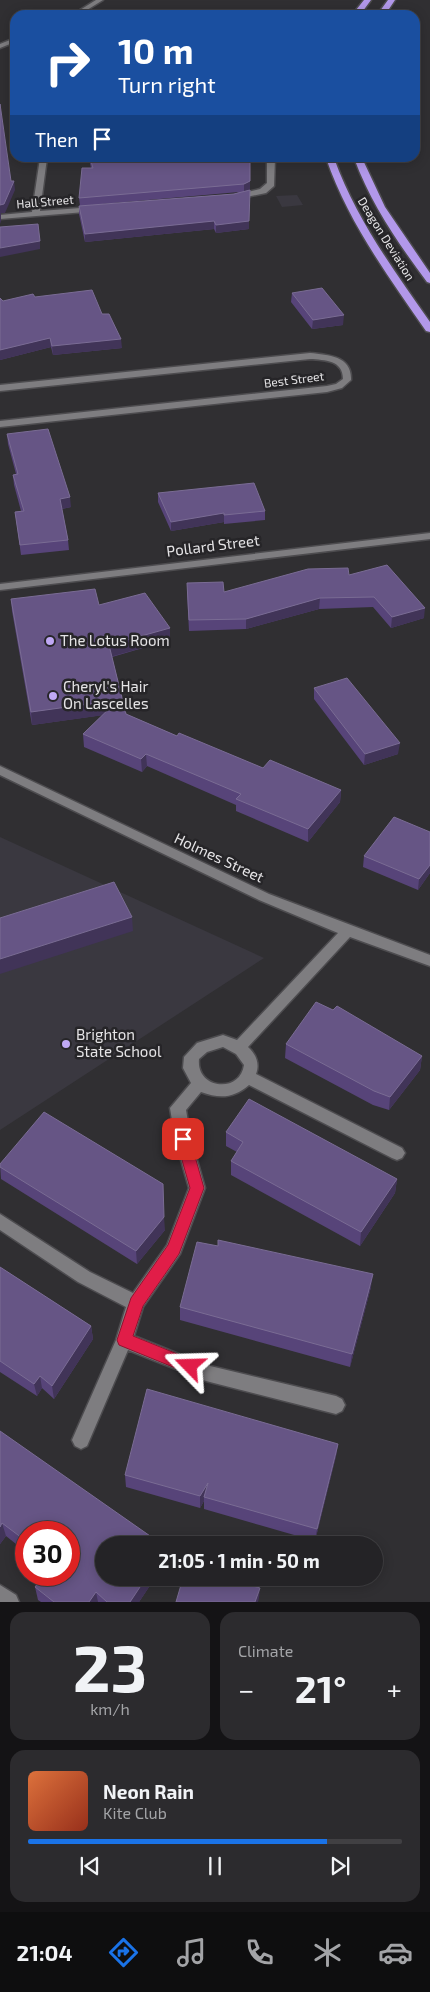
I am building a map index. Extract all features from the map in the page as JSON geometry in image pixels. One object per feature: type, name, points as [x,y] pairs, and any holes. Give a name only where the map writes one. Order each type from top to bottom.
[{"type":"highway","points":[[360,10],[368,0]]},
{"type":"highway","name":"Deagon Deviation","points":[[331,162],[339,184],[362,229],[430,329]]},
{"type":"highway","name":"Deagon Deviation","points":[[359,162],[381,211],[430,280]]},
{"type":"street","points":[[83,10],[100,0]]},
{"type":"street","points":[[36,214],[42,162]]},
{"type":"street","points":[[224,199],[263,191],[271,184],[271,162]]},
{"type":"street","name":"Hall Street","points":[[0,217],[105,208]]},
{"type":"street","name":"Best Street","points":[[0,388],[310,356],[337,360],[345,365],[348,372],[346,380],[339,386],[327,389],[0,424]]},
{"type":"street","name":"Pollard Street","points":[[0,587],[430,536]]},
{"type":"street","name":"Holmes Street","points":[[0,770],[264,896],[348,932],[430,961]]},
{"type":"street","points":[[240,1046],[348,932]]},
{"type":"street","points":[[223,1041],[240,1046],[251,1061],[251,1070],[248,1077],[242,1084],[222,1091],[208,1089],[199,1084],[192,1076],[190,1067],[193,1054],[200,1047],[209,1043],[223,1041]]},
{"type":"street","points":[[248,1077],[397,1153]]},
{"type":"street","points":[[81,1440],[124,1340],[136,1303],[174,1249],[197,1188],[183,1139],[178,1108],[199,1084]]},
{"type":"street","points":[[0,1221],[84,1277],[136,1303]]},
{"type":"street","points":[[124,1340],[206,1373],[336,1405]]},
{"type":"street","points":[[0,1595],[9,1602]]},
{"type":"shaded area","points":[[297,195],[303,205],[282,207],[276,196]]},
{"type":"shaded area","name":"Brighton State School","points":[[0,837],[264,958],[0,1130]]},
{"type":"building","points":[[0,104],[11,181],[14,181],[4,204],[0,205]]},
{"type":"building","points":[[91,162],[250,162],[250,181],[244,184],[79,198],[82,168],[93,168]]},
{"type":"building","points":[[250,190],[249,221],[216,225],[214,221],[85,234],[79,206],[234,194]]},
{"type":"building","points":[[38,224],[40,241],[0,248],[0,227]]},
{"type":"building","points":[[322,288],[344,315],[313,320],[292,293]]},
{"type":"building","points":[[92,290],[102,314],[109,314],[121,339],[52,346],[50,338],[0,350],[0,298],[3,301],[33,294],[35,297]]},
{"type":"building","points":[[48,429],[70,497],[60,499],[68,540],[20,545],[15,512],[24,511],[13,475],[18,474],[7,434]]},
{"type":"building","points":[[254,483],[265,511],[224,515],[224,513],[171,522],[158,493]]},
{"type":"building","points":[[387,565],[425,608],[392,617],[374,597],[320,598],[246,619],[189,620],[187,583],[223,582],[224,592],[308,569],[348,568],[349,575]]},
{"type":"building","points":[[95,589],[99,605],[145,593],[170,628],[109,645],[126,714],[177,736],[179,733],[263,768],[270,760],[341,790],[308,829],[236,799],[241,794],[146,754],[141,759],[83,734],[118,700],[31,712],[11,599]]},
{"type":"building","points":[[347,678],[400,743],[365,754],[314,688]]},
{"type":"building","points":[[394,817],[430,832],[430,865],[419,879],[364,856]]},
{"type":"building","points":[[114,882],[132,917],[0,959],[0,918]]},
{"type":"building","points":[[316,1002],[333,1010],[337,1006],[422,1056],[390,1097],[374,1091],[286,1044]]},
{"type":"building","points":[[249,1099],[397,1179],[361,1232],[231,1161],[243,1142],[226,1132]]},
{"type":"building","points":[[44,1112],[163,1184],[164,1217],[136,1251],[0,1167],[0,1164]]},
{"type":"building","points":[[218,1240],[373,1274],[352,1354],[180,1307],[197,1242],[218,1246]]},
{"type":"building","points":[[0,1267],[91,1326],[52,1386],[40,1376],[34,1384],[0,1361]]},
{"type":"building","points":[[147,1389],[338,1444],[317,1529],[204,1497],[208,1483],[200,1496],[125,1475]]},
{"type":"building","points":[[0,1431],[150,1536],[95,1536],[95,1586],[141,1586],[130,1602],[107,1602],[96,1592],[89,1602],[54,1602],[35,1587],[80,1586],[80,1521],[15,1521],[15,1533],[2,1523],[0,1527]]},
{"type":"building","points":[[181,1586],[253,1586],[260,1588],[255,1602],[176,1602]]},
{"type":"place","name":"The Lotus Room","points":[[50,641]]},
{"type":"place","name":"Cheryl's Hair On Lascelles","points":[[53,696]]},
{"type":"place","name":"Brighton State School","points":[[66,1044]]},
{"type":"route","points":[[183,1139],[197,1188],[174,1249],[136,1303],[124,1340],[190,1366]]}]
